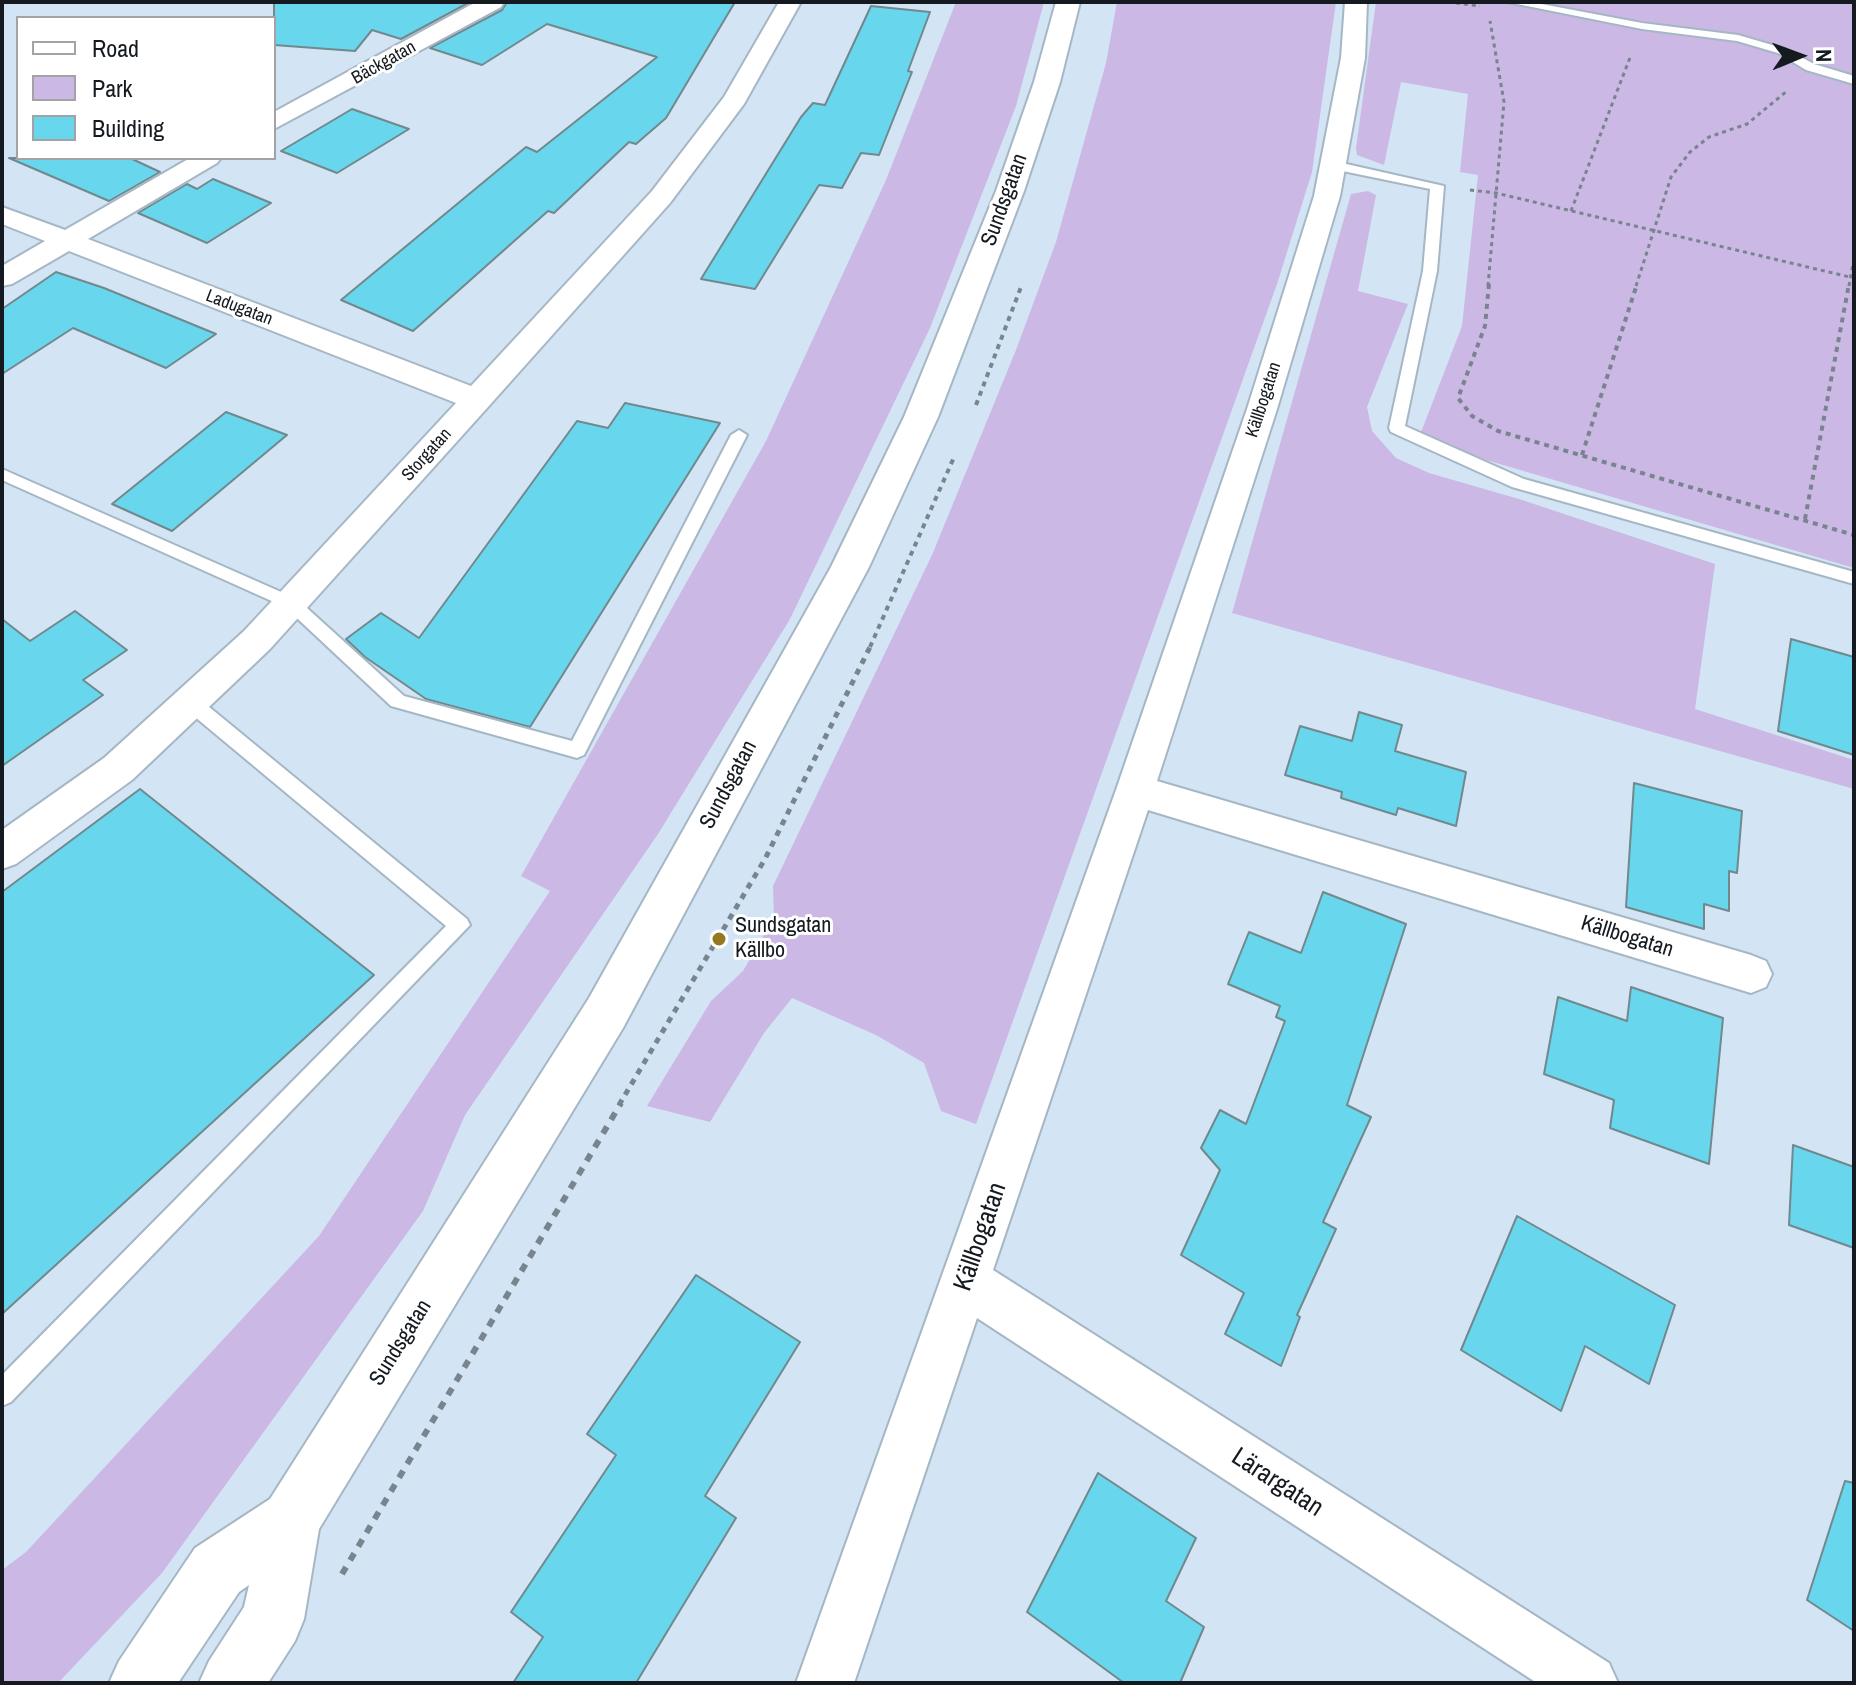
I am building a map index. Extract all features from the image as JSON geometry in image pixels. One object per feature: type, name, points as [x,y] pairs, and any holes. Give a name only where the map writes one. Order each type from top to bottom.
[{"type":"main road","name":"Sundsgatan","points":[[231,1683],[273,1619],[291,1520],[606,1013],[850,567],[921,417],[1010,191],[1047,82],[1068,2]]},
{"type":"main road","name":"Sundsgatan","points":[[141,1683],[217,1570],[291,1520]]},
{"type":"street","name":"Bäckgatan","points":[[276,121],[493,2]]},
{"type":"street","name":"Storgatan","points":[[2,852],[118,769],[257,640],[661,197],[735,99],[790,2]]},
{"type":"street","name":"Källbogatan","points":[[825,1683],[1135,790],[1262,409],[1327,196],[1353,58],[1356,2]]},
{"type":"street","points":[[2,278],[205,160]]},
{"type":"street","name":"Ladugatan","points":[[2,215],[477,400]]},
{"type":"street","name":"Källbogatan","points":[[1135,790],[1751,974]]},
{"type":"street","name":"Lärargatan","points":[[966,1282],[1589,1683]]},
{"type":"lane","points":[[1513,2],[1642,26],[1738,38],[1782,51],[1810,67],[1854,80]]},
{"type":"lane","points":[[1333,165],[1437,186],[1430,271],[1397,428],[1518,483],[1854,578]]},
{"type":"lane","points":[[2,474],[291,603],[398,701],[577,750],[739,435]]},
{"type":"lane","points":[[2,1393],[460,925],[190,702]]},
{"type":"path","points":[[1448,2],[1489,10],[1504,102],[1485,326],[1458,398],[1472,416],[1498,431],[1854,535]]},
{"type":"path","points":[[1571,211],[1642,26]]},
{"type":"path","points":[[1582,455],[1671,177],[1690,152],[1709,137],[1747,124],[1757,117],[1776,103],[1810,67]]},
{"type":"path","points":[[1437,186],[1496,193],[1852,278]]},
{"type":"path","points":[[1805,519],[1854,258]]},
{"type":"green space","points":[[956,2],[1044,2],[1016,106],[930,328],[790,619],[658,834],[465,1115],[423,1211],[162,1573],[58,1683],[2,1683],[2,1570],[26,1552],[319,1236],[550,891],[521,876],[766,441],[886,180]]},
{"type":"green space","points":[[1117,2],[1336,2],[1312,172],[1277,284],[976,1124],[941,1111],[924,1063],[876,1035],[792,998],[764,1033],[710,1122],[647,1106],[711,1001],[743,971],[774,918],[773,886],[932,555],[1016,350],[1056,242],[1106,63]]},
{"type":"green space","points":[[1376,2],[1854,2],[1854,568],[1418,440],[1462,326],[1478,175],[1460,172],[1468,94],[1401,82],[1384,165],[1357,155]]},
{"type":"green space","points":[[1368,191],[1376,195],[1358,291],[1408,304],[1367,407],[1372,431],[1396,458],[1429,473],[1519,499],[1715,564],[1695,709],[1854,760],[1854,789],[1232,613],[1351,194]]},
{"type":"building","points":[[274,2],[470,2],[401,39],[372,30],[355,51],[276,45]]},
{"type":"building","points":[[507,2],[735,2],[666,118],[636,144],[629,142],[554,213],[548,211],[413,331],[341,300],[526,147],[537,152],[657,57],[547,24],[482,65],[430,48],[502,10]]},
{"type":"building","points":[[871,6],[930,12],[908,71],[912,72],[879,155],[861,153],[842,188],[819,185],[755,289],[701,279],[801,117],[813,103],[825,105]]},
{"type":"building","points":[[352,109],[409,129],[337,173],[281,151]]},
{"type":"building","points":[[9,158],[134,160],[160,172],[109,201]]},
{"type":"building","points":[[213,179],[271,203],[207,243],[138,213],[187,184],[197,189]]},
{"type":"building","points":[[56,272],[104,288],[216,334],[166,368],[73,328],[2,374],[2,309]]},
{"type":"building","points":[[625,403],[720,423],[530,727],[426,699],[365,657],[346,639],[381,613],[419,638],[577,421],[608,428]]},
{"type":"building","points":[[226,412],[287,435],[172,531],[112,504]]},
{"type":"building","points":[[75,611],[127,650],[83,680],[103,695],[2,766],[2,619],[30,641]]},
{"type":"building","points":[[1791,639],[1854,657],[1854,755],[1778,731]]},
{"type":"building","points":[[1359,712],[1402,725],[1395,751],[1466,772],[1456,826],[1398,808],[1396,815],[1341,798],[1342,792],[1285,775],[1300,726],[1352,741]]},
{"type":"building","points":[[1634,783],[1742,811],[1737,873],[1729,871],[1729,911],[1704,904],[1704,929],[1626,907]]},
{"type":"building","points":[[140,789],[374,975],[2,1314],[2,892]]},
{"type":"building","points":[[1323,892],[1406,924],[1347,1105],[1371,1117],[1323,1222],[1336,1229],[1297,1315],[1300,1317],[1281,1366],[1225,1334],[1244,1293],[1181,1255],[1220,1170],[1201,1148],[1220,1110],[1246,1124],[1285,1021],[1276,1017],[1280,1006],[1228,984],[1249,932],[1301,953]]},
{"type":"building","points":[[1631,987],[1723,1018],[1709,1164],[1610,1128],[1614,1100],[1544,1074],[1558,997],[1627,1021]]},
{"type":"building","points":[[1793,1145],[1854,1167],[1854,1248],[1789,1225]]},
{"type":"building","points":[[1517,1216],[1675,1305],[1649,1384],[1585,1346],[1561,1411],[1461,1350]]},
{"type":"building","points":[[696,1275],[800,1342],[705,1496],[736,1518],[636,1683],[513,1683],[543,1637],[511,1612],[616,1455],[587,1434]]},
{"type":"building","points":[[1098,1473],[1196,1538],[1166,1601],[1204,1627],[1180,1683],[1124,1683],[1027,1612]]},
{"type":"building","points":[[1845,1481],[1854,1483],[1854,1631],[1807,1600]]},
{"type":"place","name":"Sundsgatan Källbo","points":[[719,939]]}]
